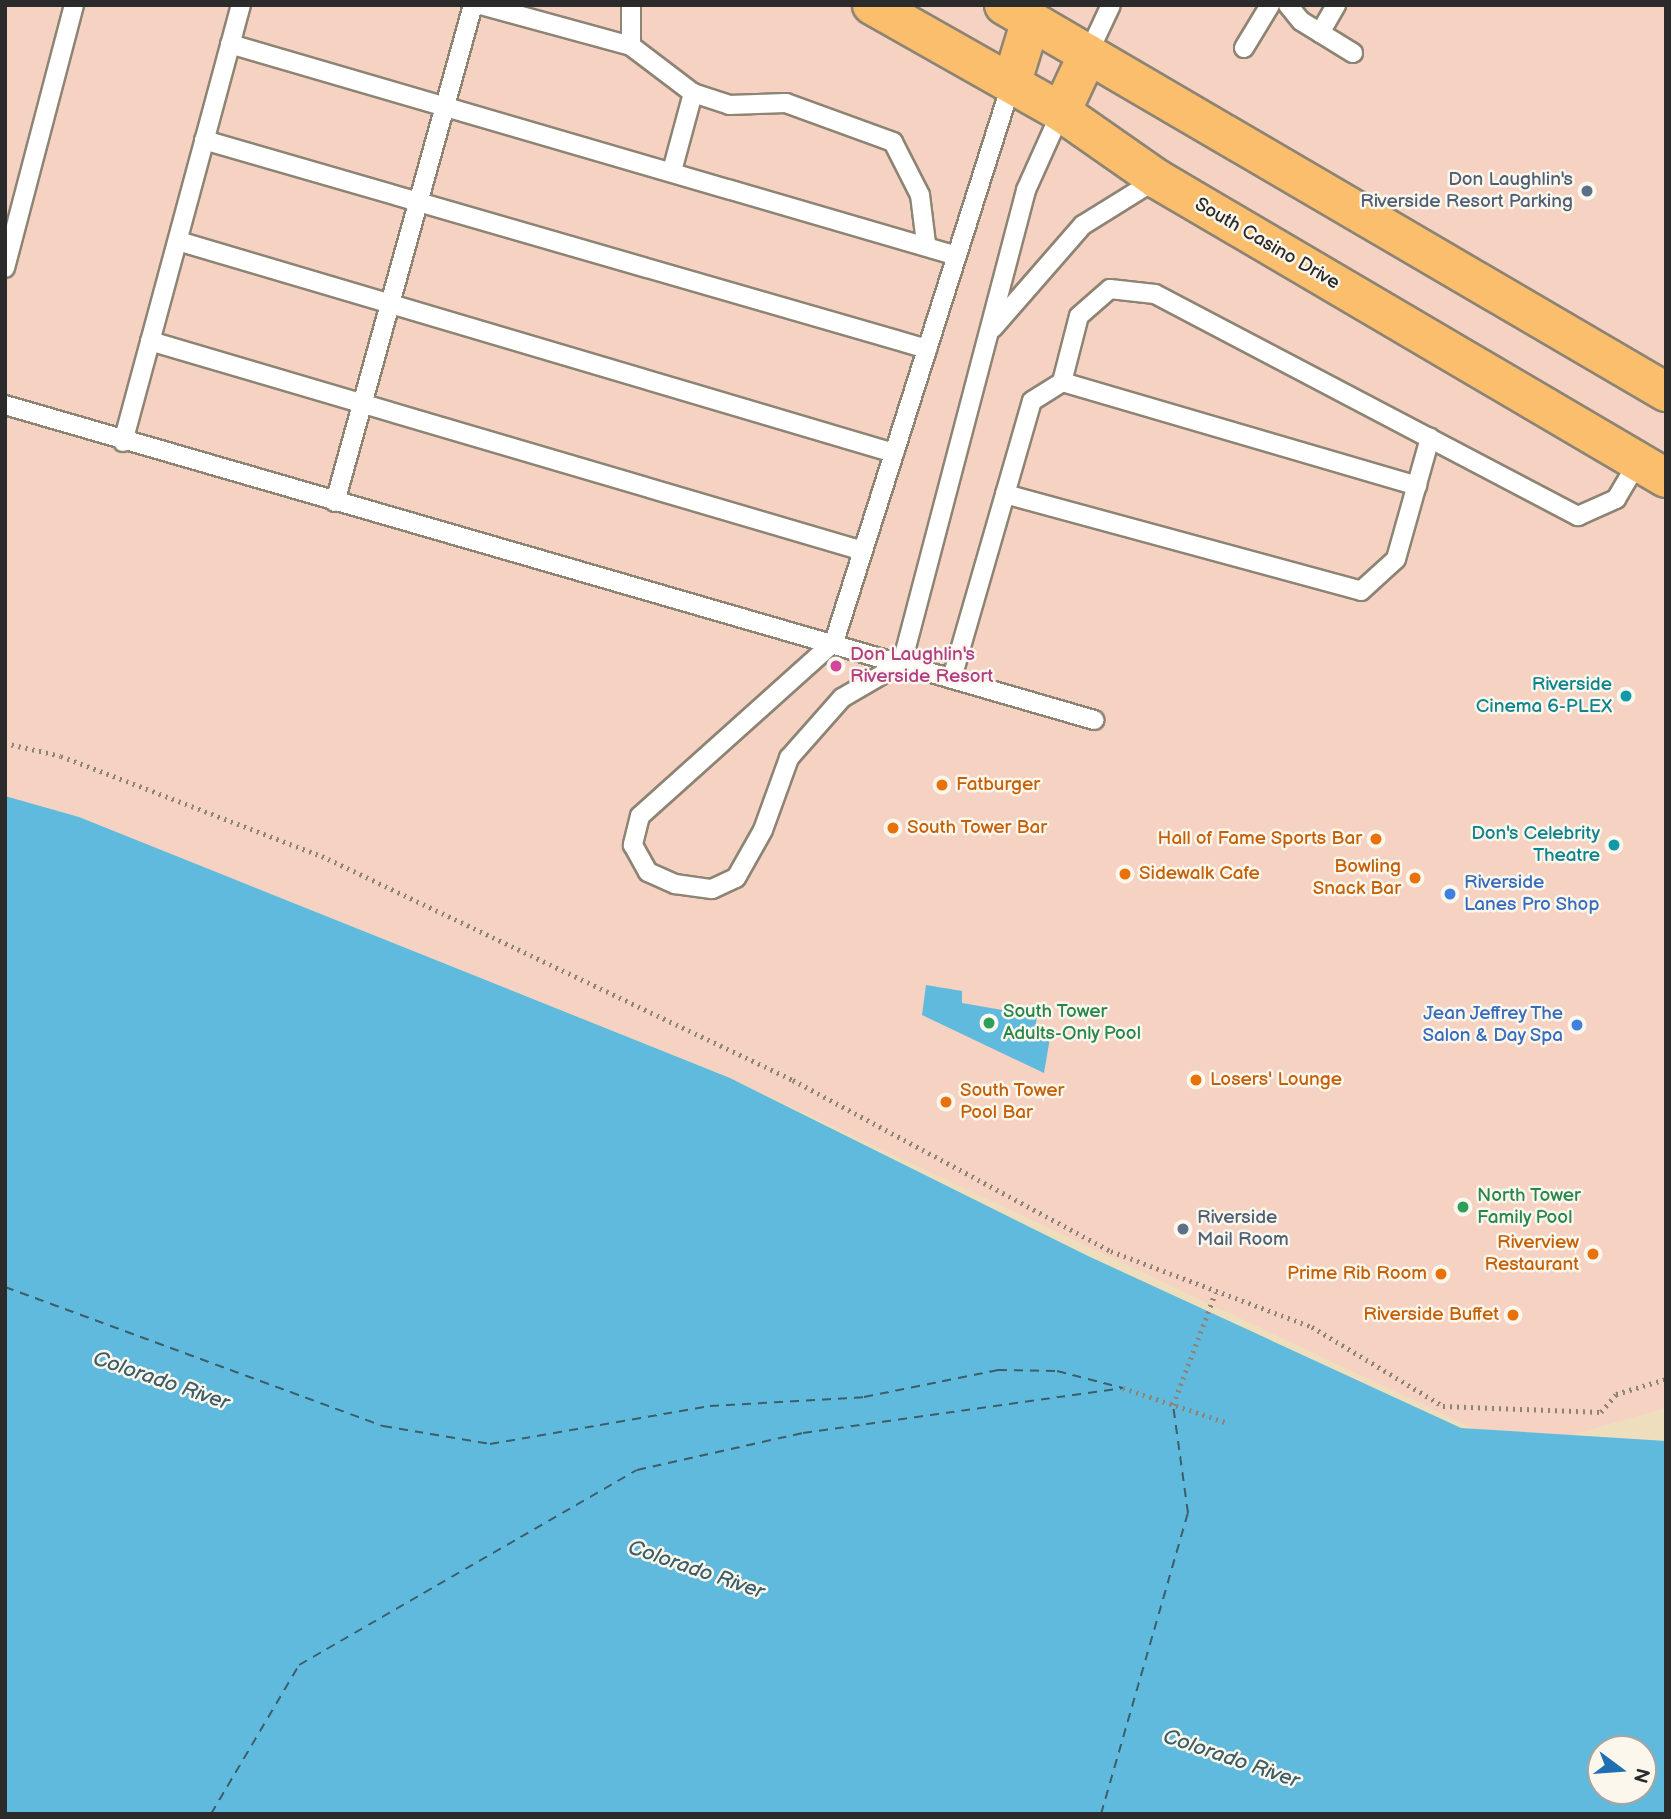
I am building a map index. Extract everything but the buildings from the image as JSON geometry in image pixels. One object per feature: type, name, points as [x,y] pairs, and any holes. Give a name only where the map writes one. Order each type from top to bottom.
[{"type":"main road","name":"South Casino Drive","points":[[872,5],[1012,82],[1157,178],[1652,470]]},
{"type":"main road","points":[[1012,82],[1018,13],[1666,392]]},
{"type":"main road","points":[[1061,112],[1088,54]]},
{"type":"lane","points":[[5,268],[74,5]]},
{"type":"lane","points":[[123,442],[241,5]]},
{"type":"lane","points":[[335,502],[473,5]]},
{"type":"lane","points":[[481,5],[631,46],[693,93],[729,105],[786,103],[892,142],[920,195],[926,243]]},
{"type":"lane","points":[[631,5],[631,46]]},
{"type":"lane","points":[[1088,54],[1111,5]]},
{"type":"lane","points":[[1244,48],[1270,5]]},
{"type":"lane","points":[[1288,5],[1320,33],[1353,53]]},
{"type":"lane","points":[[1320,33],[1336,5]]},
{"type":"lane","points":[[230,44],[926,243],[957,256]]},
{"type":"lane","points":[[1012,82],[834,642],[640,816],[633,845],[648,872],[675,884],[712,889],[736,878],[763,830],[789,758],[842,698],[902,663],[1026,190],[1061,112]]},
{"type":"lane","points":[[672,171],[693,93]]},
{"type":"lane","points":[[204,140],[417,204],[927,349]]},
{"type":"lane","points":[[991,330],[1083,225],[1157,178]]},
{"type":"lane","points":[[178,241],[894,453]]},
{"type":"lane","points":[[952,678],[1032,401],[1062,382],[1079,316],[1110,289],[1155,293],[1578,516],[1616,499],[1652,470]]},
{"type":"lane","points":[[150,341],[363,400],[863,551]]},
{"type":"lane","points":[[1062,382],[1417,486]]},
{"type":"lane","points":[[5,405],[123,442],[834,642],[1094,720]]},
{"type":"lane","points":[[1005,494],[1361,591],[1395,559],[1430,438]]},
{"type":"path","points":[[5,743],[61,756],[322,856],[793,1080],[1111,1251],[1215,1293],[1312,1327],[1443,1406],[1601,1412],[1616,1394],[1666,1379]]},
{"type":"path","points":[[1173,1405],[1215,1293]]},
{"type":"path","points":[[1123,1388],[1225,1422]]},
{"type":"shaded area","name":"Don Laughlin's Riverside Resort","points":[[5,5],[1666,5],[1666,1408],[1519,1450],[730,1078],[79,817],[5,796]]},
{"type":"water","name":"Colorado River","points":[[5,796],[79,817],[730,1078],[1088,1256],[1461,1428],[1666,1441],[1666,1814],[5,1814]]},
{"type":"water","name":"South Tower Adults-Only Pool","points":[[926,985],[962,991],[962,1003],[1037,1016],[1035,1029],[1051,1032],[1044,1073],[922,1015]]},
{"type":"ferry route","points":[[5,1287],[383,1426],[490,1444],[710,1406],[864,1397],[998,1370],[1057,1371],[1123,1388]]},
{"type":"ferry route","points":[[211,1814],[299,1665],[637,1470],[803,1433],[1122,1388]]},
{"type":"ferry route","points":[[1101,1814],[1188,1513],[1173,1405]]},
{"type":"place","name":"Don Laughlin's Riverside Resort Parking","points":[[1587,191]]},
{"type":"place","name":"Don Laughlin's Riverside Resort","points":[[836,666]]},
{"type":"place","name":"Riverside Cinema 6-PLEX","points":[[1626,696]]},
{"type":"place","name":"Fatburger","points":[[942,785]]},
{"type":"place","name":"South Tower Bar","points":[[893,828]]},
{"type":"place","name":"Hall of Fame Sports Bar","points":[[1376,839]]},
{"type":"place","name":"Don's Celebrity Theatre","points":[[1614,845]]},
{"type":"place","name":"Sidewalk Cafe","points":[[1125,874]]},
{"type":"place","name":"Bowling Snack Bar","points":[[1415,878]]},
{"type":"place","name":"Riverside Lanes Pro Shop","points":[[1450,894]]},
{"type":"place","name":"South Tower Adults-Only Pool","points":[[989,1023]]},
{"type":"place","name":"Jean Jeffrey The Salon & Day Spa","points":[[1577,1025]]},
{"type":"place","name":"Losers' Lounge","points":[[1196,1080]]},
{"type":"place","name":"South Tower Pool Bar","points":[[946,1102]]},
{"type":"place","name":"North Tower Family Pool","points":[[1463,1207]]},
{"type":"place","name":"Riverside Mail Room","points":[[1183,1229]]},
{"type":"place","name":"Riverview Restaurant","points":[[1593,1254]]},
{"type":"place","name":"Prime Rib Room","points":[[1441,1274]]},
{"type":"place","name":"Riverside Buffet","points":[[1513,1315]]}]
